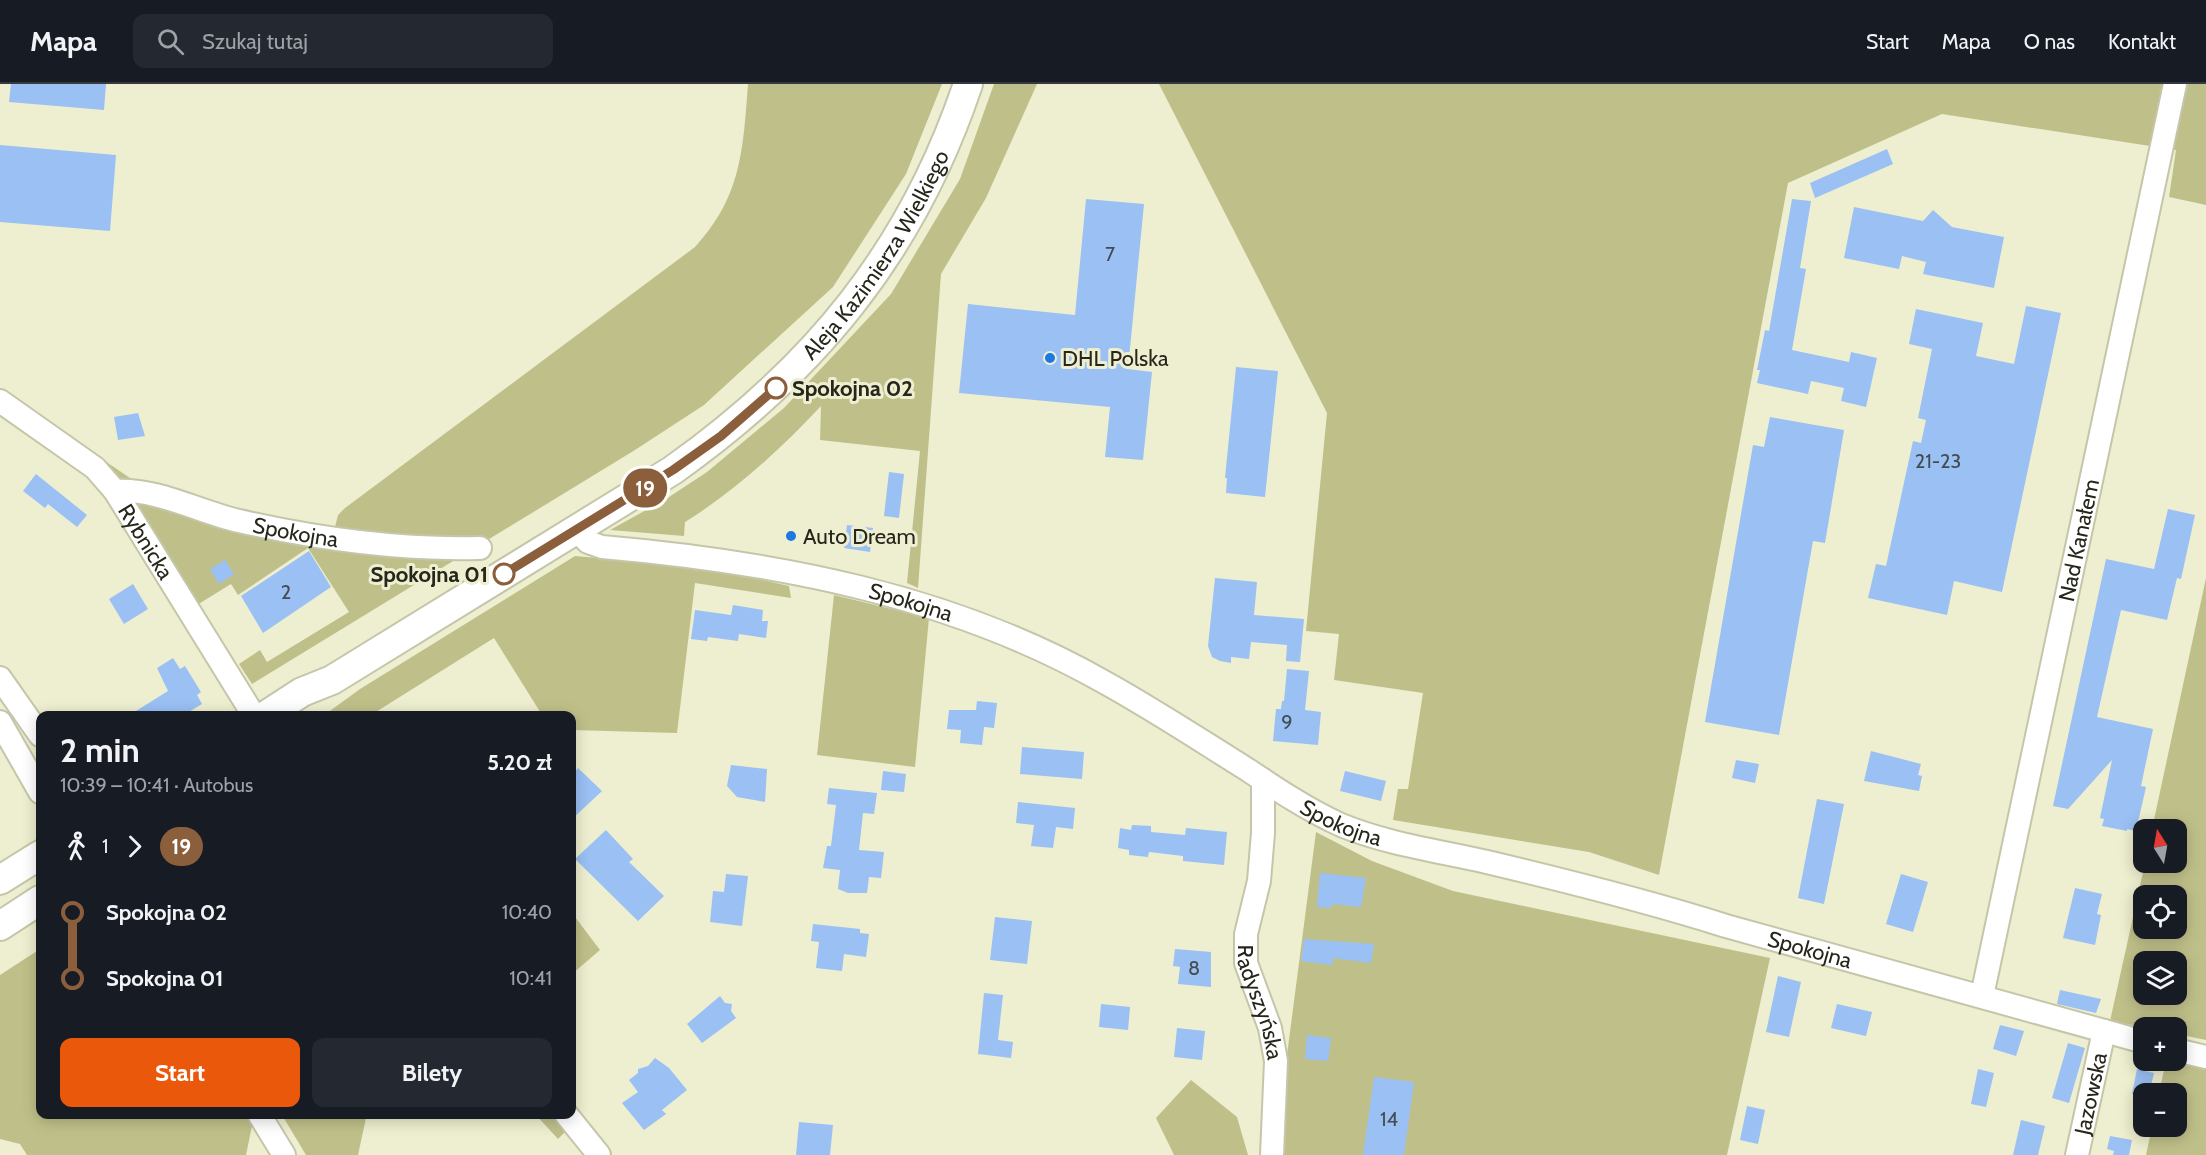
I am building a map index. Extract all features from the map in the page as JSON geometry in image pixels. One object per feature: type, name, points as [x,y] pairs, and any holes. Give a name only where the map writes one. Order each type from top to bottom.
[{"type":"main road","name":"Aleja Kazimierza Wielkiego","points":[[273,711],[302,693],[332,680],[673,470],[721,436],[776,388],[821,342],[871,278],[913,210],[943,150],[968,84]]},
{"type":"main road","name":"Aleja Kazimierza Wielkiego","points":[[306,711],[332,680]]},
{"type":"main road","points":[[0,880],[36,858]]},
{"type":"main road","points":[[0,926],[36,903]]},
{"type":"street","name":"Nad Kanałem","points":[[1982,996],[2175,84]]},
{"type":"street","name":"Rybnicka","points":[[0,401],[95,468],[115,490],[251,711]]},
{"type":"street","name":"Spokojna","points":[[115,490],[144,493],[235,520],[296,534],[404,546],[480,548]]},
{"type":"street","name":"Spokojna","points":[[576,530],[588,542],[602,546],[735,561],[813,576],[928,605],[1047,651],[1104,682],[1311,810],[1367,835],[1557,878],[2133,1039]]},
{"type":"street","points":[[0,678],[36,729]]},
{"type":"street","points":[[0,722],[36,785]]},
{"type":"street","name":"Radyszyńska","points":[[1263,780],[1263,833],[1259,881],[1246,934],[1246,963],[1269,1028],[1276,1061],[1272,1155]]},
{"type":"street","name":"Jazowska","points":[[2077,1155],[2104,1031]]},
{"type":"street","points":[[2187,1053],[2206,1057]]},
{"type":"street","points":[[262,1119],[284,1155]]},
{"type":"street","points":[[570,1119],[599,1155]]},
{"type":"green space","points":[[748,84],[942,84],[906,174],[833,287],[704,405],[635,450],[252,684],[239,664],[260,650],[267,662],[349,612],[308,548],[238,595],[231,584],[197,605],[96,455],[133,480],[227,510],[334,531],[338,515],[345,508],[695,247],[711,228],[731,190],[741,151]]},
{"type":"green space","points":[[994,84],[1037,84],[986,198],[941,274],[918,588],[907,583],[920,451],[820,440],[821,406],[757,468],[722,497],[685,522],[684,536],[610,530],[666,499],[707,472],[784,408],[891,294],[960,179]]},
{"type":"green space","points":[[1159,84],[2206,84],[2206,205],[2169,197],[2176,150],[1942,114],[1788,183],[1659,875],[1589,852],[1393,820],[1398,789],[1408,789],[1423,693],[1334,680],[1339,634],[1306,631],[1327,413]]},
{"type":"green space","points":[[575,556],[709,568],[789,586],[791,598],[695,583],[677,733],[576,730],[576,711],[540,711],[494,638],[377,711],[330,711],[360,689]]},
{"type":"green space","points":[[2206,578],[2206,1040],[2187,1036],[2187,1017],[2133,1017],[2133,1025],[2110,1021],[2133,917],[2133,939],[2187,939],[2187,885],[2140,885],[2143,873],[2187,873],[2187,819],[2154,819]]},
{"type":"green space","points":[[834,595],[929,618],[915,767],[817,755]]},
{"type":"green space","points":[[1316,832],[1372,861],[1453,891],[1770,958],[1727,1155],[1274,1155]]},
{"type":"green space","points":[[576,918],[600,950],[576,971]]},
{"type":"green space","points":[[36,952],[36,1119],[248,1119],[252,1126],[246,1155],[27,1155],[20,1144],[0,1139],[0,975]]},
{"type":"green space","points":[[2187,1063],[2206,1067],[2206,1155],[2146,1155],[2150,1137],[2187,1137],[2187,1083],[2161,1083],[2164,1071],[2187,1071]]},
{"type":"green space","points":[[1191,1080],[1237,1117],[1248,1155],[1174,1155],[1156,1118]]},
{"type":"green space","points":[[284,1119],[366,1119],[358,1155],[306,1155]]},
{"type":"green space","points":[[540,1119],[559,1119],[567,1130],[558,1139]]},
{"type":"building","points":[[11,84],[106,84],[104,110],[9,102]]},
{"type":"building","points":[[0,145],[116,155],[110,231],[0,222]]},
{"type":"building","points":[[1887,149],[1893,164],[1815,198],[1810,183]]},
{"type":"building","points":[[1086,199],[1144,204],[1128,369],[1152,372],[1143,460],[1105,457],[1110,407],[959,393],[968,304],[1075,315]]},
{"type":"building","points":[[1792,199],[1811,201],[1800,268],[1806,269],[1792,350],[1849,362],[1851,352],[1877,358],[1866,407],[1841,401],[1844,388],[1811,381],[1808,394],[1757,383],[1760,370],[1757,370],[1765,330],[1769,331]]},
{"type":"building","points":[[1854,207],[1923,221],[1933,210],[1952,227],[2004,237],[1994,288],[1923,274],[1926,262],[1902,256],[1899,269],[1844,258]]},
{"type":"building","points":[[2026,306],[2061,313],[2002,592],[1954,581],[1947,615],[1868,598],[1876,564],[1886,566],[1913,441],[1921,443],[1926,420],[1918,418],[1932,349],[1909,344],[1916,309],[1983,323],[1976,356],[2014,364]]},
{"type":"building","points":[[1236,367],[1278,371],[1265,497],[1226,493],[1227,478],[1225,478]]},
{"type":"building","points":[[138,413],[145,436],[118,440],[114,417]]},
{"type":"building","points":[[1770,417],[1844,430],[1825,543],[1813,541],[1779,735],[1705,722],[1753,445],[1764,447]]},
{"type":"building","points":[[889,472],[904,474],[899,518],[884,516]]},
{"type":"building","points":[[36,474],[87,515],[77,527],[48,504],[45,508],[23,491]]},
{"type":"building","points":[[2168,509],[2195,515],[2181,579],[2177,578],[2167,620],[2121,610],[2097,717],[2153,729],[2141,786],[2146,787],[2139,819],[2133,819],[2133,830],[2127,829],[2127,831],[2102,826],[2104,819],[2100,818],[2112,760],[2068,809],[2053,806],[2106,559],[2154,569]]},
{"type":"building","points":[[847,525],[873,528],[870,552],[844,548]]},
{"type":"building","points":[[309,551],[331,587],[263,633],[241,596]]},
{"type":"building","points":[[225,560],[234,574],[219,584],[210,569]]},
{"type":"building","points":[[1215,578],[1257,582],[1254,615],[1304,619],[1300,662],[1286,661],[1287,645],[1251,642],[1249,659],[1231,657],[1231,663],[1212,657],[1208,646]]},
{"type":"building","points":[[133,584],[148,609],[124,624],[109,599]]},
{"type":"building","points":[[733,605],[763,610],[762,621],[768,621],[766,638],[739,634],[738,641],[708,637],[707,641],[691,639],[695,610],[731,615]]},
{"type":"building","points":[[173,658],[180,669],[185,666],[201,692],[197,695],[202,704],[190,711],[136,711],[168,691],[157,668]]},
{"type":"building","points":[[1287,669],[1309,671],[1305,710],[1321,712],[1318,745],[1273,741],[1276,709],[1281,709],[1282,701],[1284,701]]},
{"type":"building","points":[[977,701],[997,703],[994,728],[984,727],[982,745],[960,743],[961,730],[947,729],[949,710],[976,710]]},
{"type":"building","points":[[1022,747],[1084,752],[1082,779],[1020,774]]},
{"type":"building","points":[[1871,751],[1921,764],[1918,775],[1922,776],[1919,791],[1864,781]]},
{"type":"building","points":[[1736,760],[1759,764],[1755,783],[1732,778]]},
{"type":"building","points":[[731,765],[767,769],[765,802],[737,797],[727,786]]},
{"type":"building","points":[[578,768],[602,791],[576,815],[576,770]]},
{"type":"building","points":[[883,771],[906,774],[904,792],[881,790]]},
{"type":"building","points":[[1345,771],[1386,781],[1381,801],[1340,791]]},
{"type":"building","points":[[829,788],[877,793],[874,814],[863,813],[859,850],[884,852],[881,878],[869,877],[867,893],[848,893],[838,889],[840,870],[823,868],[827,846],[831,846],[836,805],[827,804]]},
{"type":"building","points":[[1817,799],[1844,804],[1824,904],[1798,898]]},
{"type":"building","points":[[1018,802],[1075,808],[1073,829],[1056,827],[1053,848],[1031,846],[1034,825],[1016,823]]},
{"type":"building","points":[[1132,825],[1151,826],[1151,832],[1185,835],[1186,828],[1227,832],[1224,865],[1183,861],[1183,856],[1149,852],[1148,857],[1129,855],[1129,850],[1118,848],[1120,828],[1131,830]]},
{"type":"building","points":[[606,830],[633,859],[629,862],[664,896],[638,921],[576,858]]},
{"type":"building","points":[[1320,873],[1366,878],[1361,907],[1332,904],[1331,908],[1317,907]]},
{"type":"building","points":[[726,874],[748,876],[742,926],[710,922],[713,891],[724,892]]},
{"type":"building","points":[[1901,874],[1928,882],[1913,932],[1886,924]]},
{"type":"building","points":[[2075,888],[2102,894],[2097,914],[2101,915],[2095,945],[2063,938]]},
{"type":"building","points":[[995,917],[1032,921],[1027,964],[990,960]]},
{"type":"building","points":[[813,924],[860,929],[860,933],[869,934],[866,957],[844,954],[842,971],[816,968],[819,942],[811,941]]},
{"type":"building","points":[[1304,939],[1374,944],[1371,963],[1333,958],[1332,965],[1301,961]]},
{"type":"building","points":[[1175,949],[1211,952],[1211,987],[1178,984],[1180,967],[1173,966]]},
{"type":"building","points":[[1778,976],[1801,982],[1789,1037],[1766,1032]]},
{"type":"building","points":[[2060,990],[2101,999],[2096,1013],[2057,1004]]},
{"type":"building","points":[[984,993],[1003,995],[998,1040],[1013,1042],[1011,1058],[978,1054]]},
{"type":"building","points":[[720,996],[725,1003],[732,1004],[731,1011],[736,1018],[702,1043],[687,1024]]},
{"type":"building","points":[[1101,1004],[1130,1007],[1128,1030],[1099,1027]]},
{"type":"building","points":[[1837,1004],[1872,1012],[1866,1036],[1831,1028]]},
{"type":"building","points":[[2000,1025],[2024,1031],[2016,1056],[1993,1049]]},
{"type":"building","points":[[1177,1028],[1205,1031],[1202,1060],[1174,1057]]},
{"type":"building","points":[[1307,1035],[1331,1038],[1328,1061],[1305,1059]]},
{"type":"building","points":[[2068,1043],[2085,1048],[2069,1103],[2052,1098]]},
{"type":"building","points":[[655,1058],[669,1068],[687,1090],[662,1110],[666,1114],[644,1130],[622,1103],[638,1092],[629,1080],[638,1073],[638,1069],[648,1066]]},
{"type":"building","points":[[1978,1069],[1994,1073],[1986,1107],[1971,1104]]},
{"type":"building","points":[[2137,1071],[2154,1073],[2152,1083],[2134,1083]]},
{"type":"building","points":[[1374,1077],[1414,1082],[1404,1155],[1363,1155]]},
{"type":"building","points":[[1747,1106],[1765,1110],[1758,1144],[1740,1140]]},
{"type":"building","points":[[2021,1120],[2045,1126],[2038,1155],[2013,1155]]},
{"type":"building","points":[[799,1122],[833,1125],[830,1155],[796,1155]]},
{"type":"building","points":[[2110,1136],[2132,1140],[2129,1155],[2113,1155],[2114,1151],[2107,1149]]},
{"type":"bus line","name":"19","points":[[504,574],[673,470],[721,436],[776,388]]},
{"type":"place","name":"DHL Polska","points":[[1050,358]]},
{"type":"place","name":"Spokojna 02","points":[[776,388]]},
{"type":"place","name":"Auto Dream","points":[[791,536]]},
{"type":"place","name":"Spokojna 01","points":[[504,574]]}]
